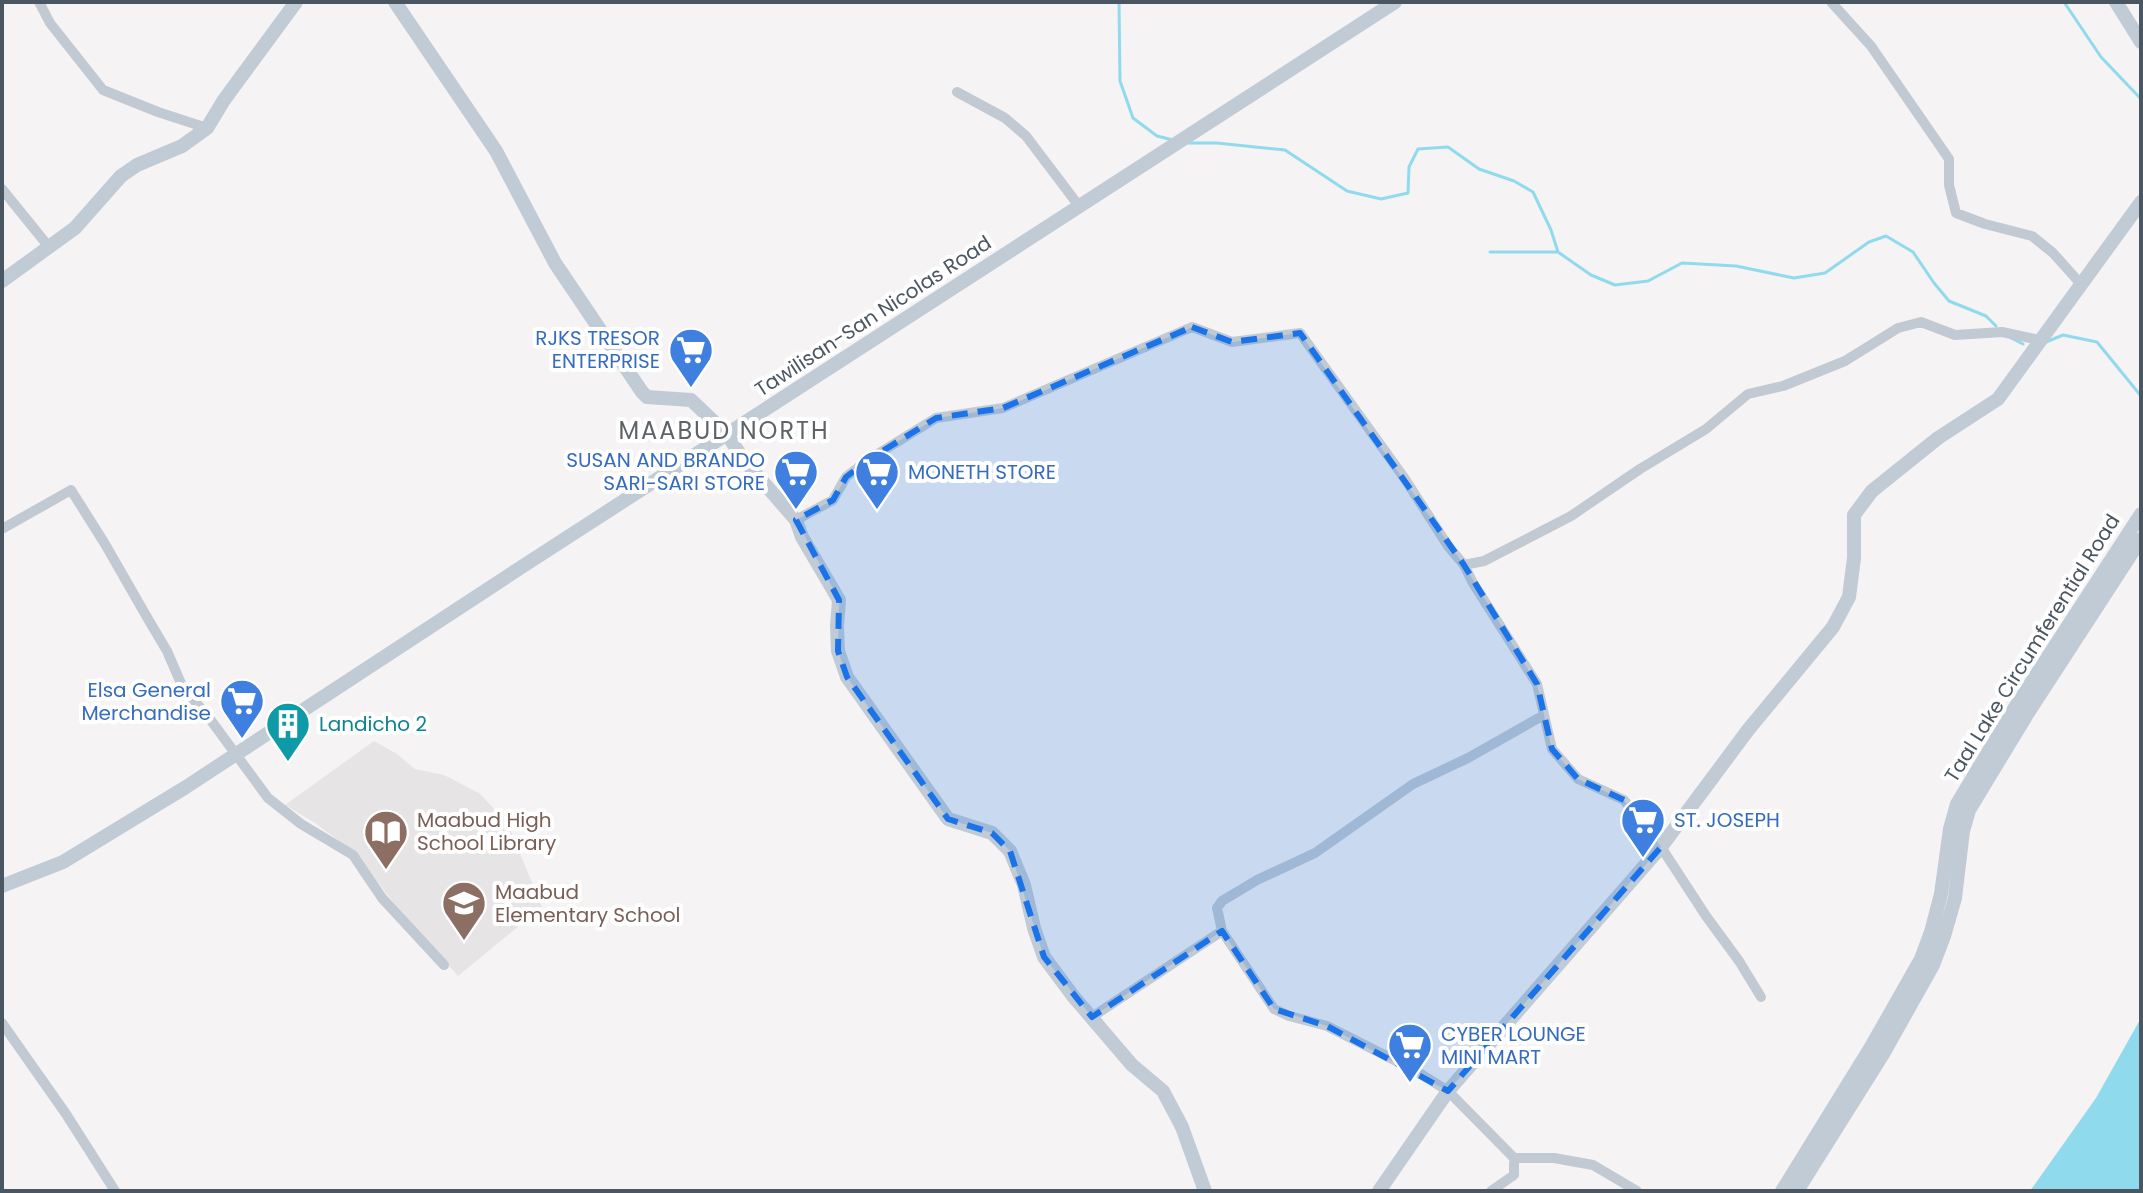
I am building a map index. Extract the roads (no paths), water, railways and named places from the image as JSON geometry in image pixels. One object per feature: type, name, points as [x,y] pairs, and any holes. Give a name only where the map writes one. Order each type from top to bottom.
[{"type":"street","points":[[39,2],[50,23],[103,90],[207,128]]},
{"type":"street","points":[[2,281],[75,228],[121,176],[137,165],[182,146],[207,128],[296,2]]},
{"type":"street","points":[[395,2],[496,151],[555,263],[642,392],[647,397],[691,400],[727,434],[743,459],[796,520],[802,537],[839,600],[838,651],[847,677],[948,819],[992,833],[1010,851],[1024,885],[1044,957],[1132,1065],[1163,1091],[1182,1127],[1205,1191]]},
{"type":"street","name":"Tawilisan-San Nicolas Road","points":[[2,886],[63,862],[186,787],[1395,2]]},
{"type":"street","points":[[1831,2],[1871,46],[1949,159],[1949,185],[1956,213],[2032,236],[2053,253],[2080,283]]},
{"type":"street","points":[[2116,2],[2141,42]]},
{"type":"street","points":[[957,92],[1005,118],[1026,136],[1079,206]]},
{"type":"street","points":[[2,189],[49,247]]},
{"type":"street","points":[[1379,1191],[1448,1091],[1661,847],[1748,730],[1833,627],[1849,597],[1854,558],[1854,515],[1872,491],[1938,438],[1998,399],[2141,202]]},
{"type":"street","points":[[1464,565],[1484,561],[1571,516],[1706,429],[1748,394],[1783,386],[1845,361],[1898,328],[1921,322],[1955,335],[2002,332],[2039,340]]},
{"type":"street","points":[[796,520],[833,500],[846,477],[868,460],[936,418],[1003,408],[1192,327],[1232,342],[1300,333],[1464,565],[1537,684],[1552,749],[1578,779],[1624,800],[1661,847],[1761,997]]},
{"type":"street","points":[[2,529],[71,490],[155,629],[183,688],[207,715],[268,798],[301,824],[353,855],[382,898],[444,965]]},
{"type":"street","name":"Taal Lake Circumferential Road","points":[[1782,1191],[1921,959],[1941,894],[1950,829],[1957,804],[2014,709],[2141,514]]},
{"type":"street","name":"Taal Lake Circumferential Road","points":[[1797,1191],[1883,1054],[1939,952],[1955,898],[1963,831],[1969,810],[2141,539]]},
{"type":"street","points":[[1491,1191],[1514,1175],[1514,1158],[1448,1091],[1416,1071],[1327,1026],[1274,1009],[1222,931],[1217,908],[1222,901],[1257,880],[1315,853],[1413,784],[1468,758],[1544,715]]},
{"type":"street","points":[[1092,1017],[1222,931]]},
{"type":"street","points":[[2,1023],[115,1191]]},
{"type":"street","points":[[1514,1158],[1554,1158],[1593,1165],[1637,1191]]},
{"type":"water","points":[[2141,1018],[2141,1191],[2030,1191],[2096,1098]]},
{"type":"waterway","points":[[1119,2],[1120,81],[1133,118],[1157,136],[1173,140]]},
{"type":"waterway","points":[[2064,2],[2101,57],[2141,99]]},
{"type":"waterway","points":[[1188,143],[1285,150],[1347,191],[1381,199],[1408,193],[1409,167],[1418,149],[1448,147],[1479,169],[1514,181],[1533,192],[1558,252],[1591,275],[1615,285],[1648,281],[1682,263],[1736,266],[1794,278],[1825,273],[1869,242],[1886,236],[1913,252],[1949,301],[1986,316],[1996,326]]},
{"type":"waterway","points":[[1490,252],[1558,252]]},
{"type":"waterway","points":[[2046,342],[2063,335],[2097,342],[2141,396]]},
{"type":"waterway","points":[[2011,338],[2023,344]]},
{"type":"place","name":"RJKS TRESOR ENTERPRISE","points":[[691,389]]},
{"type":"place","name":"SUSAN AND BRANDO SARI-SARI STORE","points":[[796,511]]},
{"type":"place","name":"MONETH STORE","points":[[877,511]]},
{"type":"place","name":"Elsa General Merchandise","points":[[242,740]]},
{"type":"place","name":"Landicho 2","points":[[288,763]]},
{"type":"place","name":"ST. JOSEPH","points":[[1643,859]]},
{"type":"place","name":"Maabud High School Library","points":[[386,871]]},
{"type":"place","name":"Maabud Elementary School","points":[[464,942]]},
{"type":"place","name":"CYBER LOUNGE MINI MART","points":[[1410,1084]]},
{"type":"district","name":"MAABUD NORTH","points":[[724,431]]}]
